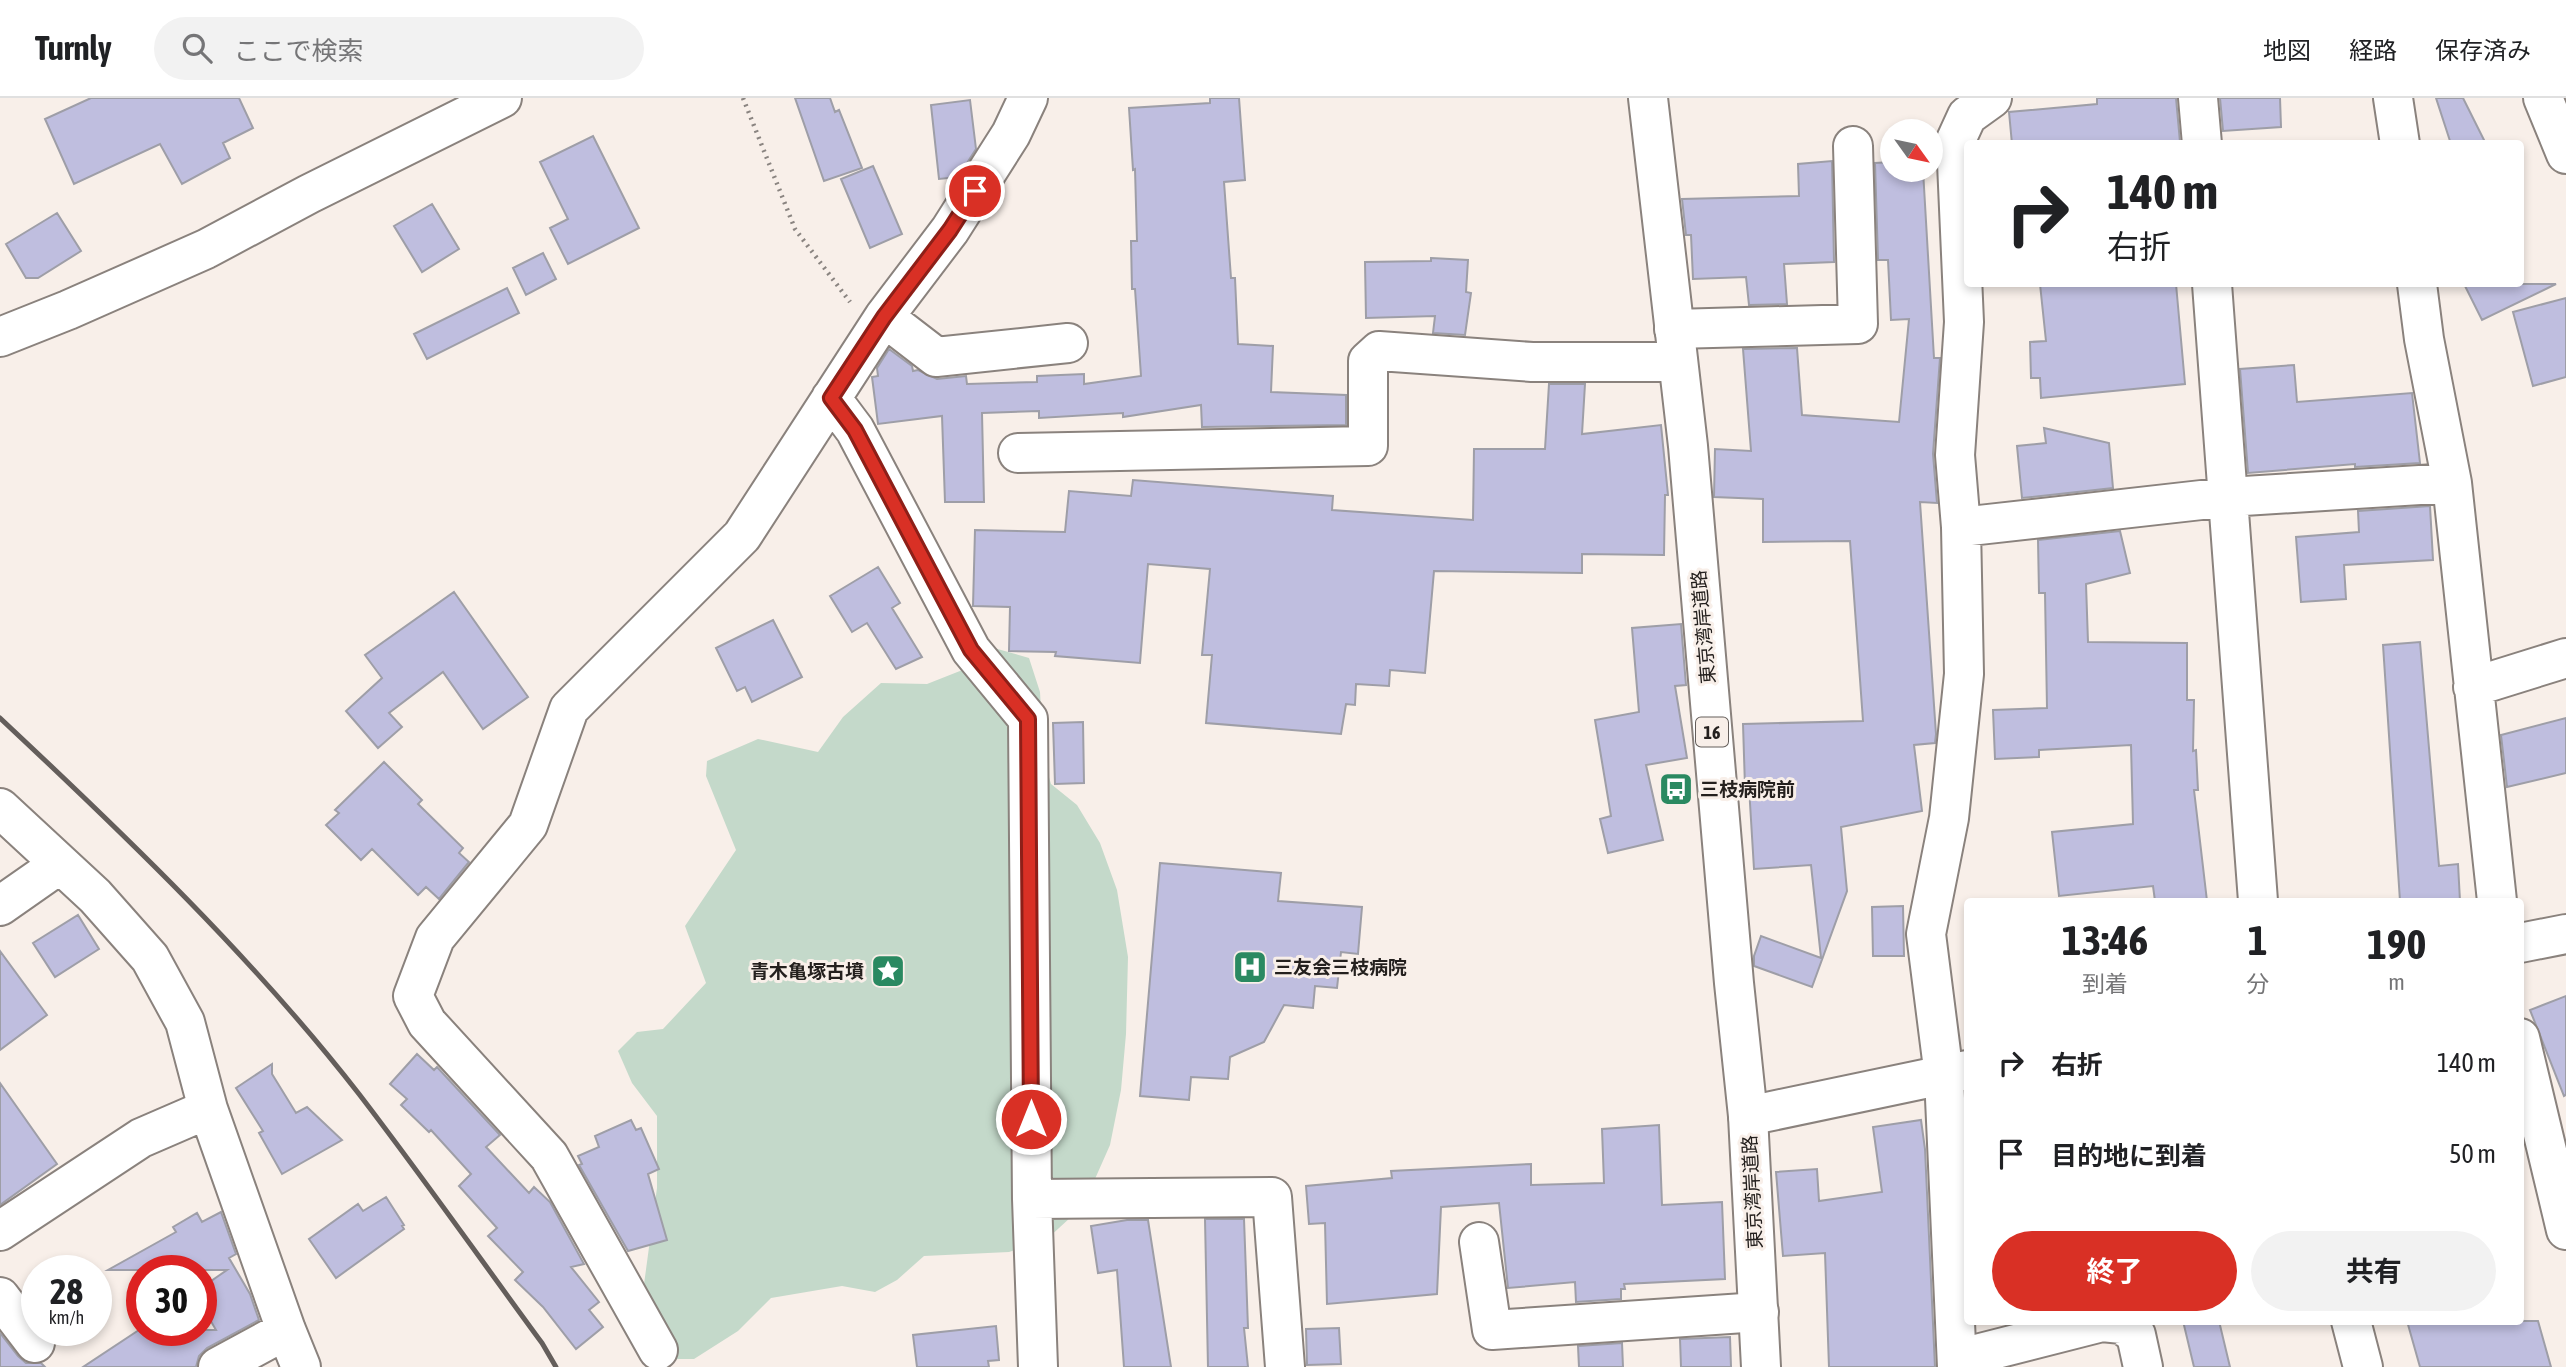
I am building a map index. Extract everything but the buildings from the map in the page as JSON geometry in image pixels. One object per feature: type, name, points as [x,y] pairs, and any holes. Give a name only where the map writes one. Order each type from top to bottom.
[{"type":"main road","points":[[0,337],[206,249],[309,194],[502,98]]},
{"type":"main road","points":[[659,1350],[549,1156],[427,1023],[414,996],[435,938],[528,825],[569,709],[742,536],[879,325],[950,230],[1011,134],[1028,98]]},
{"type":"main road","name":"東京湾岸道路","points":[[1648,98],[1688,446],[1734,984],[1748,1116],[1761,1367]]},
{"type":"main road","points":[[1992,98],[1967,116],[1955,141],[1964,322],[1955,455],[1961,527],[1964,674],[1949,818],[1926,934],[1955,1073],[1957,1363],[2091,1325]]},
{"type":"main road","points":[[2198,98],[2202,140]]},
{"type":"main road","points":[[2393,98],[2399,140]]},
{"type":"main road","points":[[2543,98],[2566,153]]},
{"type":"main road","points":[[1018,453],[1368,446],[1368,361],[1379,351],[1532,362],[1858,324],[1853,146]]},
{"type":"main road","points":[[2212,287],[2258,898]]},
{"type":"main road","points":[[2417,287],[2424,339],[2452,483],[2497,898]]},
{"type":"main road","points":[[879,325],[936,356],[1068,343]]},
{"type":"main road","points":[[831,398],[855,430],[971,650],[1028,719],[1032,1199],[1038,1367]]},
{"type":"main road","points":[[1961,527],[2228,497],[2452,483]]},
{"type":"main road","points":[[2473,687],[2566,658]]},
{"type":"main road","points":[[0,808],[95,896],[150,958],[185,1022],[208,1109],[301,1367]]},
{"type":"main road","points":[[0,906],[60,864]]},
{"type":"main road","points":[[2524,942],[2566,934]]},
{"type":"main road","points":[[2524,1055],[2566,1230]]},
{"type":"main road","points":[[1748,1116],[1955,1073]]},
{"type":"main road","points":[[0,1231],[141,1138],[208,1109]]},
{"type":"main road","points":[[1032,1199],[1272,1197],[1285,1367]]},
{"type":"main road","points":[[1479,1242],[1492,1330],[1759,1312]]},
{"type":"main road","points":[[0,1297],[21,1325]]},
{"type":"main road","points":[[2123,1325],[2136,1335],[2143,1367]]},
{"type":"main road","points":[[2352,1325],[2363,1367]]},
{"type":"main road","points":[[218,1367],[286,1330]]},
{"type":"path","points":[[743,98],[795,229],[879,325]]},
{"type":"green space","points":[[994,648],[1029,658],[1040,692],[1044,760],[1051,784],[1077,805],[1100,843],[1117,890],[1128,957],[1121,1090],[1110,1145],[1083,1206],[1047,1239],[1009,1252],[924,1256],[897,1280],[875,1292],[842,1286],[771,1298],[738,1331],[694,1359],[657,1359],[640,1314],[657,1188],[657,1116],[632,1083],[618,1051],[637,1032],[663,1029],[706,983],[685,926],[736,850],[706,776],[707,761],[758,739],[818,752],[843,717],[881,683],[927,684],[965,669]]},
{"type":"railway","points":[[0,718],[187,899],[319,1044],[429,1187],[542,1343],[556,1367]]},
{"type":"place","name":"三枝病院前","points":[[1676,789]]},
{"type":"place","name":"三友会三枝病院","points":[[1250,967]]},
{"type":"place","name":"青木亀塚古墳","points":[[888,971]]},
{"type":"route","points":[[975,191],[950,230],[884,317],[831,398],[855,430],[971,650],[1028,719],[1031,1119]]}]
